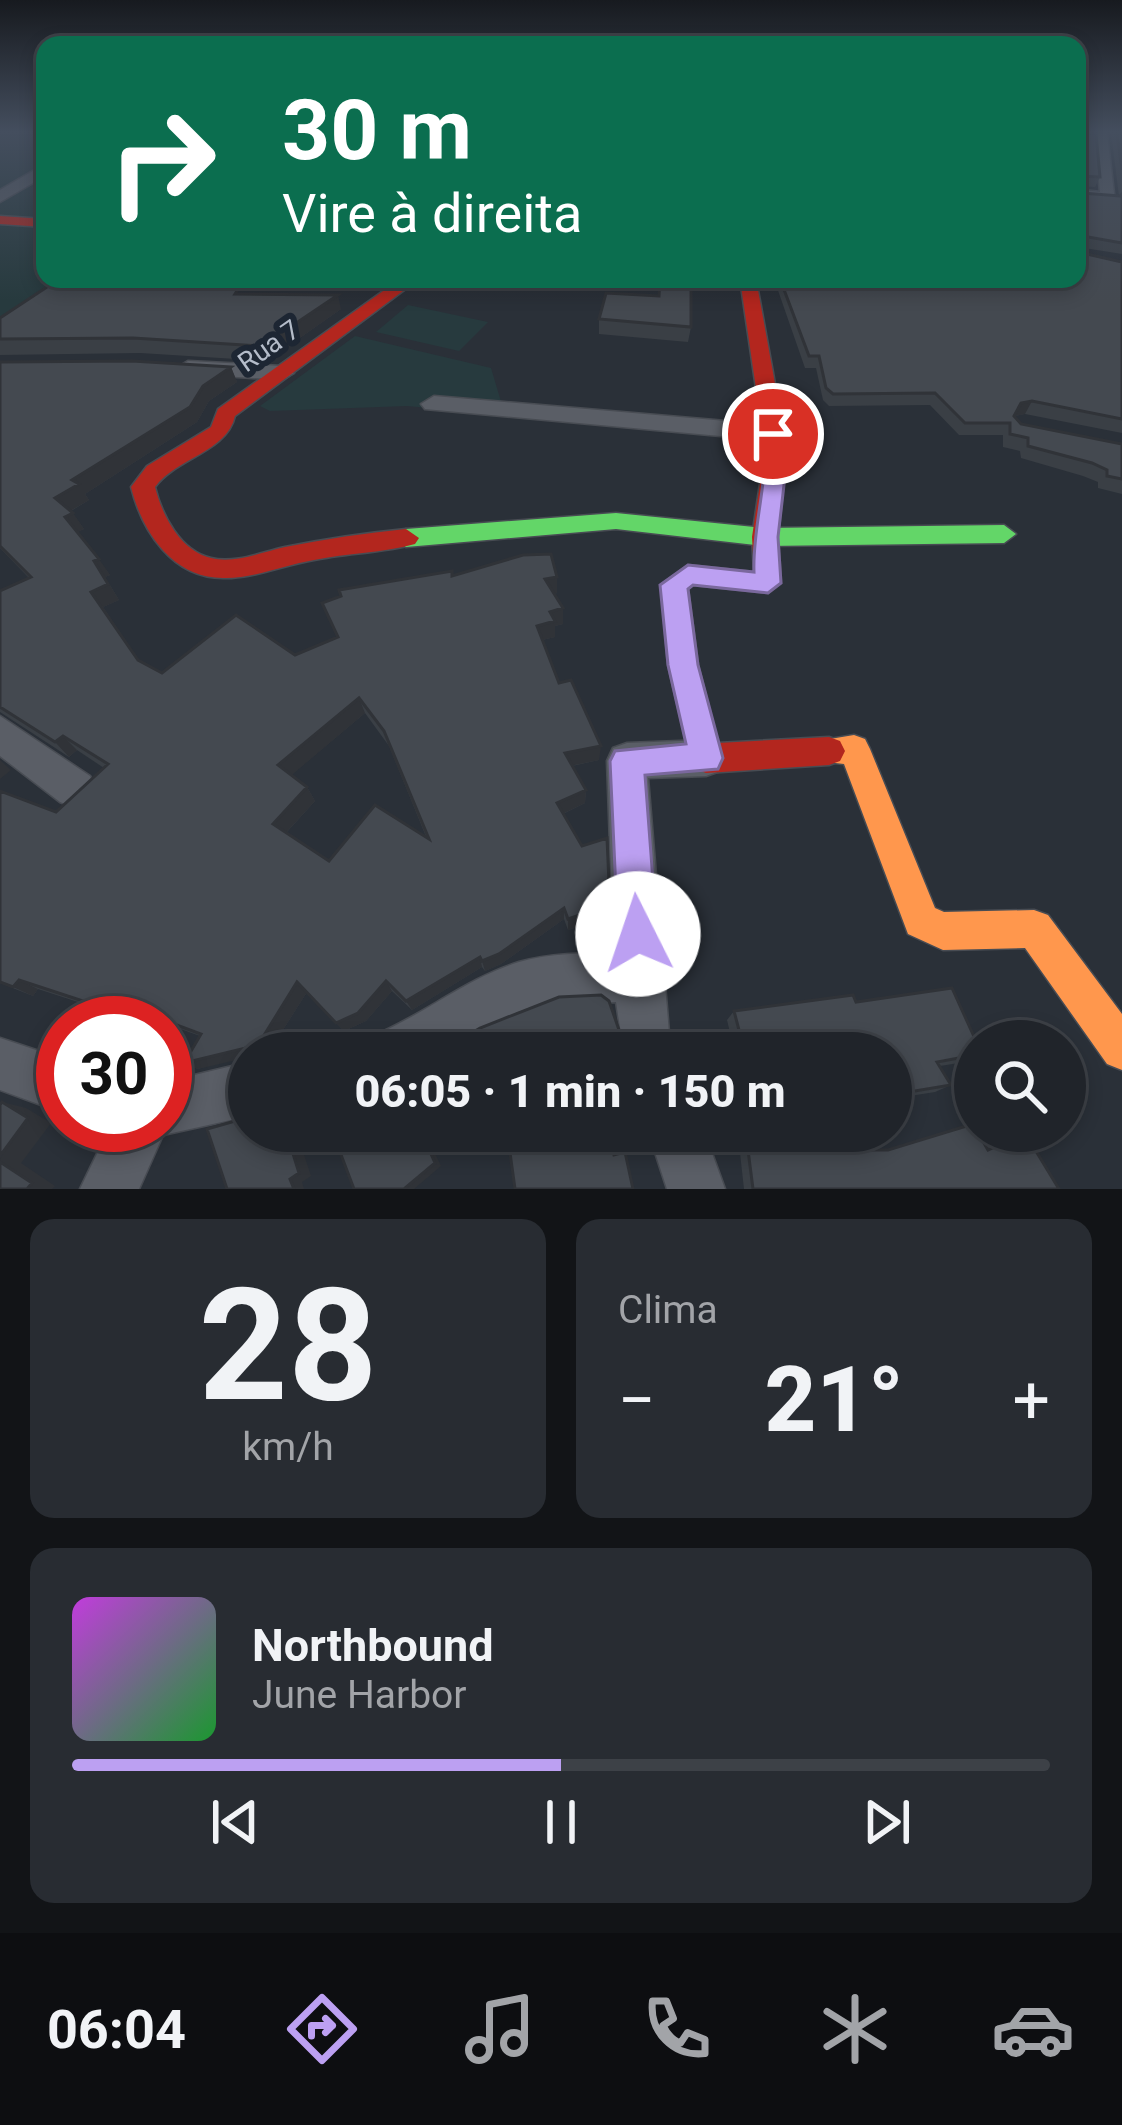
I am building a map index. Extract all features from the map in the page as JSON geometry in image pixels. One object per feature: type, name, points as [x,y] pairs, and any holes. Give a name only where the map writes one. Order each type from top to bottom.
[{"type":"street","points":[[1086,195],[1108,199],[1107,188]]},
{"type":"street","points":[[0,220],[36,222]]},
{"type":"street","name":"Rua 7","points":[[401,288],[225,413],[221,430],[155,471],[142,487],[144,505],[183,555],[199,567],[248,568],[354,542],[616,521],[765,537]]},
{"type":"street","points":[[706,758],[683,665],[674,585],[688,575],[768,583],[765,537],[776,450],[749,288]]},
{"type":"street","points":[[164,367],[282,374]]},
{"type":"street","points":[[434,404],[773,434]]},
{"type":"street","points":[[765,537],[1004,534]]},
{"type":"street","points":[[0,733],[75,789]]},
{"type":"street","points":[[643,1032],[627,761],[854,749],[921,921],[943,931],[1034,929],[1122,1049]]},
{"type":"street","points":[[444,1032],[502,992],[564,979],[640,977]]},
{"type":"street","points":[[0,1064],[36,1077]]},
{"type":"street","points":[[192,1103],[228,1094]]},
{"type":"street","points":[[109,1189],[127,1152]]},
{"type":"street","points":[[683,1152],[696,1189]]},
{"type":"green space","points":[[0,188],[36,188],[36,288],[137,288],[0,345]]},
{"type":"green space","points":[[408,305],[488,322],[459,351],[376,332]]},
{"type":"green space","points":[[355,336],[491,368],[505,415],[407,406],[270,411],[260,406]]},
{"type":"building","points":[[1086,193],[1122,194],[1122,243],[1086,237]]},
{"type":"building","points":[[1086,254],[1122,262],[1122,419],[1032,401],[1021,403],[1014,416],[1021,424],[1122,444],[1122,479],[1107,476],[1107,470],[1092,463],[1028,446],[1028,438],[1010,434],[1010,423],[965,423],[935,393],[833,394],[826,388],[819,356],[809,356],[783,288],[1086,288]]},
{"type":"building","points":[[45,288],[239,288],[235,294],[338,295],[262,346],[133,338],[0,339],[0,318]]},
{"type":"building","points":[[659,288],[691,288],[691,327],[599,319],[606,293],[659,296]]},
{"type":"building","points":[[132,361],[231,367],[203,386],[190,407],[72,480],[79,484],[55,498],[73,513],[65,517],[99,559],[94,561],[108,584],[91,592],[138,660],[162,673],[236,615],[295,655],[338,637],[322,603],[341,596],[339,590],[452,571],[452,576],[523,555],[551,554],[557,577],[545,579],[563,608],[550,612],[555,621],[537,626],[559,683],[571,680],[601,746],[565,753],[586,790],[557,803],[582,846],[607,838],[610,905],[568,919],[564,908],[499,954],[482,961],[480,957],[406,1001],[386,981],[358,1013],[336,1023],[297,982],[266,1032],[228,1032],[228,1052],[192,1061],[192,1049],[201,1034],[192,1031],[192,996],[68,996],[19,980],[13,987],[0,982],[0,791],[56,812],[108,764],[63,736],[55,742],[0,707],[0,591],[31,577],[0,546],[0,362]],"holes":[[[359,698],[384,731],[429,839],[375,805],[329,861],[273,824],[307,787],[278,765]]]},
{"type":"building","points":[[952,988],[966,1020],[954,1020],[954,1059],[937,1062],[951,1085],[912,1092],[912,1032],[740,1032],[734,1011],[853,995],[856,1002]]},
{"type":"building","points":[[601,995],[609,1001],[620,1032],[473,1032],[480,1028],[559,997]]},
{"type":"building","points":[[0,1105],[28,1118],[0,1156]]},
{"type":"building","points":[[228,1123],[228,1152],[292,1152],[299,1173],[290,1179],[294,1189],[227,1189],[207,1129]]},
{"type":"building","points":[[954,1130],[954,1152],[1037,1152],[1059,1189],[753,1189],[748,1152],[912,1152],[912,1143]]},
{"type":"building","points":[[340,1152],[430,1152],[435,1163],[404,1189],[354,1189]]},
{"type":"building","points":[[510,1152],[625,1152],[633,1189],[515,1189]]},
{"type":"building","points":[[0,1162],[32,1183],[27,1189],[0,1189]]},
{"type":"traffic: fast","points":[[406,538],[616,521],[765,537],[1004,534]]},
{"type":"traffic: slow","points":[[829,751],[854,749],[921,921],[943,931],[1034,929],[1122,1049]]},
{"type":"traffic: jam","points":[[0,220],[36,222]]},
{"type":"traffic: jam","points":[[399,288],[225,413],[221,430],[155,471],[143,487],[152,514],[169,541],[193,562],[207,567],[237,568],[406,538]]},
{"type":"traffic: jam","points":[[749,288],[776,450],[765,537],[768,583],[688,575],[674,585],[683,665],[706,758],[829,751]]},
{"type":"route","points":[[638,934],[627,761],[706,758],[683,665],[674,585],[688,575],[768,583],[765,537],[776,450],[773,434]]}]
